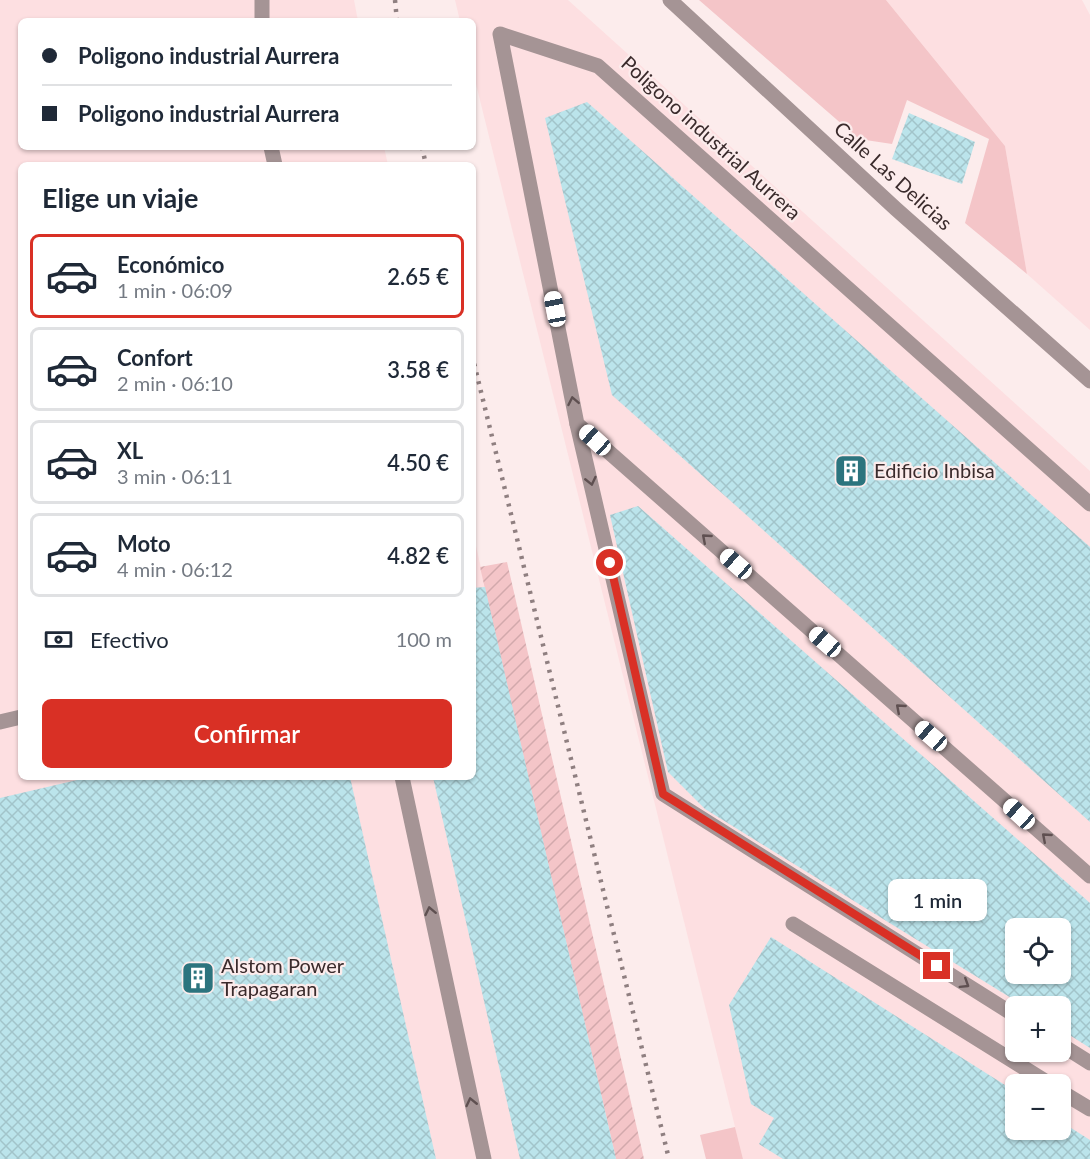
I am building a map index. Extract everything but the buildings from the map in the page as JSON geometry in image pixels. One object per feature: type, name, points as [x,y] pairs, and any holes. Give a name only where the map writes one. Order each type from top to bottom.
[{"type":"street","points":[[262,0],[262,18]]},
{"type":"street","name":"Calle Las Delicias","points":[[670,0],[896,209],[1090,381]]},
{"type":"street","name":"Poligono industrial Aurrera","points":[[1005,1009],[663,794],[578,424],[500,34],[598,66],[1090,504]]},
{"type":"street","points":[[578,424],[1090,876]]},
{"type":"street","points":[[0,722],[18,718]]},
{"type":"street","points":[[403,780],[484,1159]]},
{"type":"street","points":[[793,924],[1034,1074]]},
{"type":"street","points":[[1071,1051],[1090,1063]]},
{"type":"street","points":[[1071,1098],[1090,1109]]},
{"type":"shaded area","points":[[0,0],[354,0],[357,18],[18,18],[18,150],[385,150],[387,162],[18,162],[18,780],[476,780],[476,546],[616,1159],[0,1159]]},
{"type":"shaded area","points":[[455,0],[568,0],[1090,471],[1090,1159],[743,1159],[476,84],[476,18],[459,18]]},
{"type":"shaded area","points":[[699,0],[886,0],[1005,146],[1027,274],[965,223],[989,139],[907,100],[892,144],[859,139]]},
{"type":"shaded area","points":[[886,0],[1082,0],[1090,15],[1090,330],[1027,274],[1005,146]]},
{"type":"shaded area","points":[[507,562],[644,1159],[616,1159],[480,567]]},
{"type":"shaded area","points":[[735,1127],[743,1159],[706,1159],[700,1135]]},
{"type":"railway","points":[[395,0],[397,18]]},
{"type":"railway","points":[[423,150],[425,162]]},
{"type":"railway","points":[[476,371],[669,1159]]},
{"type":"place","name":"Edificio Inbisa","points":[[851,471]]},
{"type":"place","name":"Alstom Power Trapagaran","points":[[198,978]]},
{"type":"route","points":[[610,563],[663,794],[937,966]]}]
